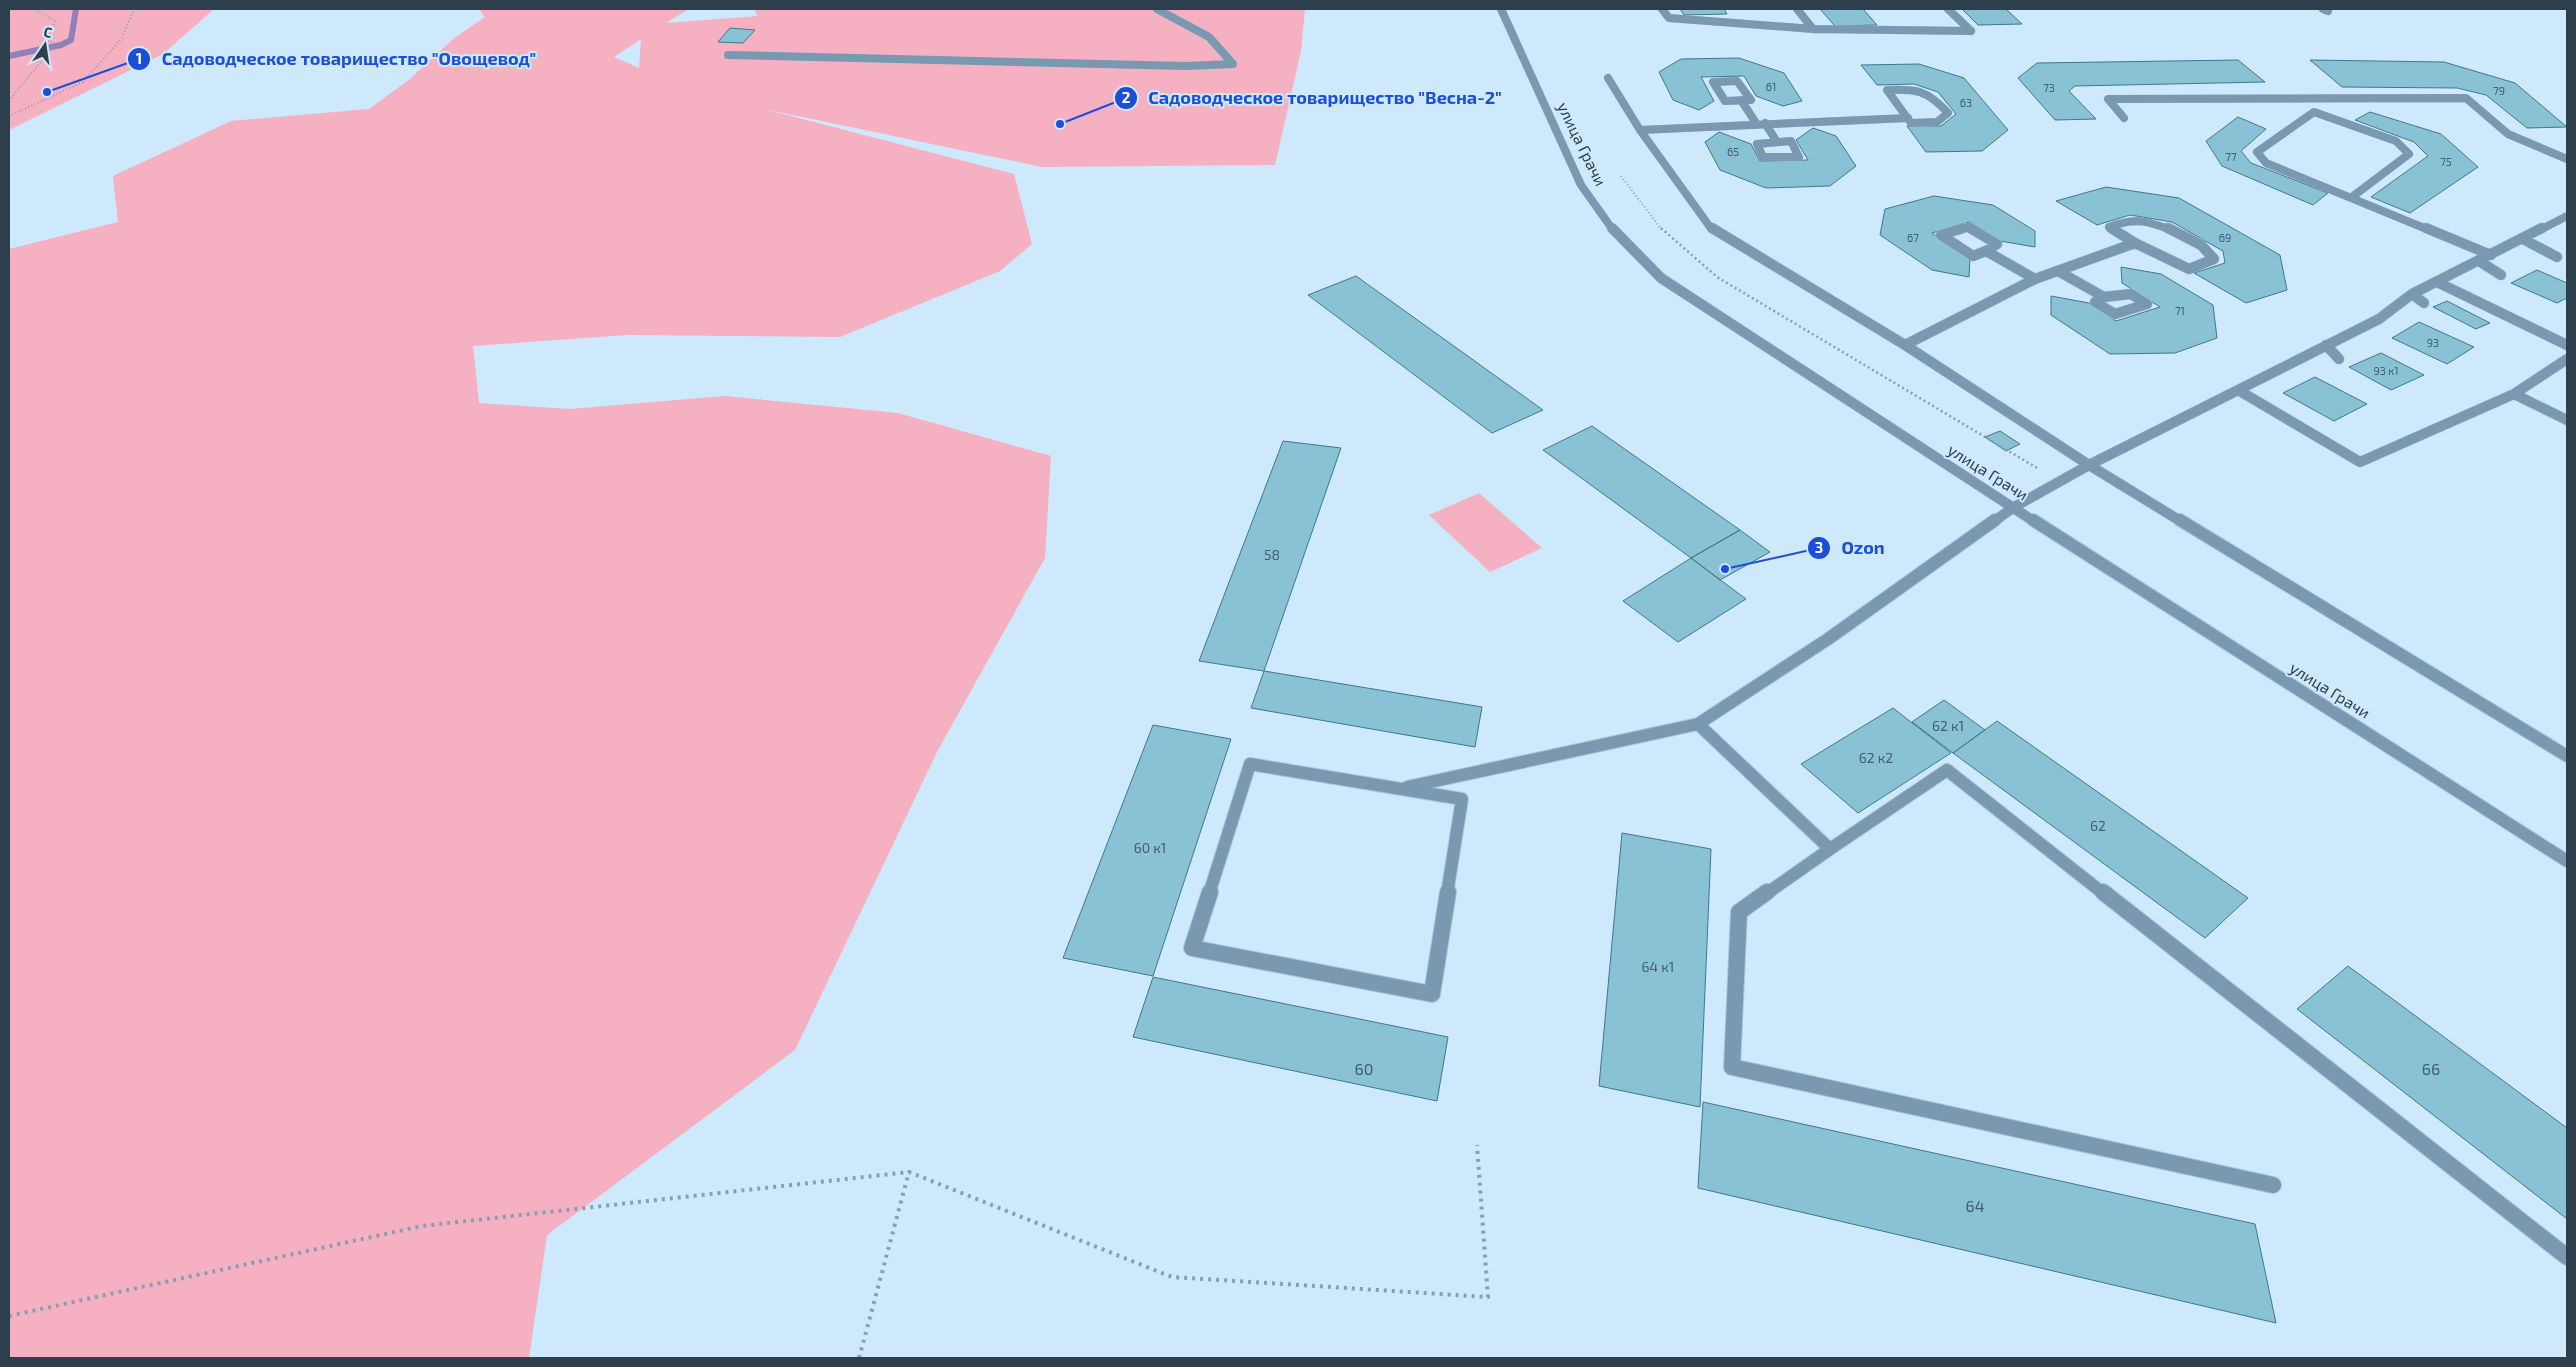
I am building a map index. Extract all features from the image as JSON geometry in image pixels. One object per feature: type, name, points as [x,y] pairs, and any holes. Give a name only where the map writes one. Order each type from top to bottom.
[{"type":"street","points":[[728,55],[1186,66],[1234,64],[1209,37],[1157,9]]},
{"type":"street","name":"улица Грачи","points":[[1501,9],[1581,185],[1616,234],[1660,278],[2014,507],[2567,860]]},
{"type":"street","points":[[1662,9],[1669,18],[1813,28],[1971,31],[1948,9]]},
{"type":"street","points":[[1797,9],[1813,28]]},
{"type":"street","points":[[1608,78],[1640,130],[1710,227],[1905,345],[2089,465],[2567,756]]},
{"type":"street","points":[[1738,80],[1751,100],[1741,100],[1725,101],[1713,82],[1738,80]]},
{"type":"street","points":[[1887,90],[1914,90],[1932,95],[1948,113],[1937,122],[1911,123],[1908,118],[1887,90]]},
{"type":"street","points":[[2305,98],[2314,112],[2396,141],[2410,154],[2352,197]]},
{"type":"street","points":[[2124,118],[2108,99],[2466,98],[2508,134],[2567,159]]},
{"type":"street","points":[[1741,100],[1777,142]]},
{"type":"street","points":[[2314,112],[2257,152],[2266,163],[2491,255]]},
{"type":"street","points":[[1640,130],[1760,123],[1908,118]]},
{"type":"street","points":[[1792,141],[1799,157],[1763,156],[1757,144],[1777,142],[1792,141]]},
{"type":"street","points":[[1401,788],[1462,799],[1432,994],[1192,948],[1250,764],[1401,788],[1698,724],[1828,639],[2014,507],[2089,465],[2379,319],[2412,294],[2567,216]]},
{"type":"street","points":[[1905,345],[2035,279],[2135,243],[2189,269],[2214,260],[2211,252],[2166,227],[2131,220],[2109,227],[2135,243]]},
{"type":"street","points":[[1968,227],[1997,244],[1986,251],[1973,256],[1941,235],[1968,227]]},
{"type":"street","points":[[2522,239],[2556,257]]},
{"type":"street","points":[[1986,251],[2035,279]]},
{"type":"street","points":[[2479,261],[2500,274]]},
{"type":"street","points":[[2058,271],[2104,298]]},
{"type":"street","points":[[2437,282],[2567,345]]},
{"type":"street","points":[[2412,294],[2424,303]]},
{"type":"street","points":[[2379,319],[2385,330]]},
{"type":"street","points":[[2326,346],[2339,359]]},
{"type":"street","points":[[2238,390],[2360,462],[2514,394],[2567,359]]},
{"type":"street","points":[[2269,374],[2274,385]]},
{"type":"street","points":[[2514,394],[2567,420]]},
{"type":"street","points":[[1698,724],[1830,849]]},
{"type":"street","points":[[2272,1185],[1732,1067],[1739,912],[1947,770],[2567,1257]]},
{"type":"path","points":[[9,101],[55,44],[48,41],[55,21],[35,9],[26,9]]},
{"type":"path","points":[[9,116],[84,82],[122,38],[133,12],[137,9]]},
{"type":"path","points":[[1621,176],[1660,228],[1717,277],[2059,481]]},
{"type":"path","points":[[9,1316],[422,1226],[909,1172],[1172,1277],[1488,1297],[1477,1145]]},
{"type":"path","points":[[859,1358],[909,1172]]},
{"type":"shaded area","points":[[9,9],[214,9],[163,54],[9,130]]},
{"type":"shaded area","points":[[479,9],[689,9],[666,23],[757,16],[755,9],[1305,9],[1301,51],[1275,165],[1042,167],[764,109],[1014,174],[1032,244],[1000,271],[840,337],[626,335],[473,346],[479,403],[570,409],[725,396],[898,413],[1051,456],[1045,558],[938,750],[795,1050],[547,1235],[529,1358],[9,1358],[9,249],[118,222],[113,176],[231,121],[369,109],[410,79],[453,39],[485,17]],"holes":[[[641,39],[639,68],[614,57]]]},
{"type":"shaded area","points":[[1479,493],[1542,548],[1490,572],[1429,515]]},
{"type":"building","points":[[1680,9],[1724,9],[1727,14],[1684,15]]},
{"type":"building","points":[[1820,9],[1863,9],[1877,25],[1835,26]]},
{"type":"building","points":[[1962,9],[2006,9],[2022,24],[1978,25]]},
{"type":"building","points":[[730,28],[755,30],[743,43],[718,42]]},
{"type":"building","points":[[1739,58],[1784,73],[1802,101],[1783,106],[1756,96],[1744,76],[1701,77],[1714,101],[1699,110],[1673,100],[1659,72],[1681,59]]},
{"type":"building","points":[[2238,60],[2265,82],[2075,86],[2069,91],[2096,119],[2055,120],[2018,78],[2037,63]]},
{"type":"building","points":[[2310,60],[2444,62],[2515,83],[2567,127],[2527,128],[2486,95],[2457,88],[2342,87]]},
{"type":"building","points":[[1919,64],[1964,78],[2008,130],[1982,151],[1926,152],[1907,126],[1941,126],[1956,114],[1938,92],[1914,84],[1877,85],[1861,65]]},
{"type":"building","points":[[2370,112],[2441,134],[2478,167],[2410,213],[2371,197],[2428,156],[2414,142],[2355,120]]},
{"type":"building","points":[[2238,117],[2266,129],[2241,151],[2251,163],[2328,193],[2313,205],[2222,166],[2206,141]]},
{"type":"building","points":[[1813,128],[1836,136],[1856,166],[1830,186],[1766,188],[1720,170],[1705,142],[1719,132],[1751,144],[1760,161],[1808,160],[1796,140]]},
{"type":"building","points":[[2106,187],[2179,198],[2280,255],[2287,290],[2246,303],[2194,273],[2225,263],[2223,251],[2172,222],[2130,215],[2097,225],[2056,201]]},
{"type":"building","points":[[1934,196],[1993,205],[2035,231],[2035,247],[2000,241],[1970,222],[1932,233],[1970,258],[1969,277],[1932,270],[1880,235],[1885,209]]},
{"type":"building","points":[[2121,267],[2161,274],[2213,305],[2217,338],[2175,353],[2110,354],[2051,315],[2051,296],[2089,303],[2116,321],[2160,307],[2122,283]]},
{"type":"building","points":[[2537,270],[2567,283],[2567,298],[2557,303],[2511,283]]},
{"type":"building","points":[[1356,276],[1543,410],[1492,433],[1308,295]]},
{"type":"building","points":[[2447,301],[2490,323],[2476,329],[2433,307]]},
{"type":"building","points":[[2419,322],[2474,347],[2447,364],[2392,338]]},
{"type":"building","points":[[2381,353],[2424,375],[2391,390],[2349,367]]},
{"type":"building","points":[[2315,377],[2367,404],[2334,421],[2283,393]]},
{"type":"building","points":[[1592,426],[1740,530],[1691,558],[1543,450]]},
{"type":"building","points":[[2000,431],[2020,444],[2006,451],[1985,437]]},
{"type":"building","points":[[1283,441],[1341,448],[1264,671],[1199,661]]},
{"type":"building","points":[[1740,530],[1770,552],[1720,580],[1691,558]]},
{"type":"building","points":[[1691,558],[1746,599],[1678,642],[1623,601]]},
{"type":"building","points":[[1264,671],[1482,707],[1475,747],[1251,708]]},
{"type":"building","points":[[1944,700],[1985,730],[1953,753],[1912,722]]},
{"type":"building","points":[[1893,708],[1951,753],[1858,813],[1801,764]]},
{"type":"building","points":[[1997,721],[2248,898],[2205,938],[1953,753]]},
{"type":"building","points":[[1153,725],[1231,739],[1153,976],[1063,958]]},
{"type":"building","points":[[1622,833],[1711,849],[1700,1107],[1599,1086]]},
{"type":"building","points":[[2348,966],[2567,1128],[2567,1219],[2297,1009]]},
{"type":"building","points":[[1153,977],[1448,1037],[1437,1101],[1133,1037]]},
{"type":"building","points":[[1703,1102],[2255,1224],[2276,1323],[1698,1188]]},
{"type":"waterway","points":[[9,56],[61,45],[71,40],[76,9]]},
{"type":"place","name":"Садоводческое товарищество \"Овощевод\"","points":[[47,92]]},
{"type":"place","name":"Садоводческое товарищество \"Весна-2\"","points":[[1060,124]]},
{"type":"place","name":"Ozon","points":[[1725,569]]}]
